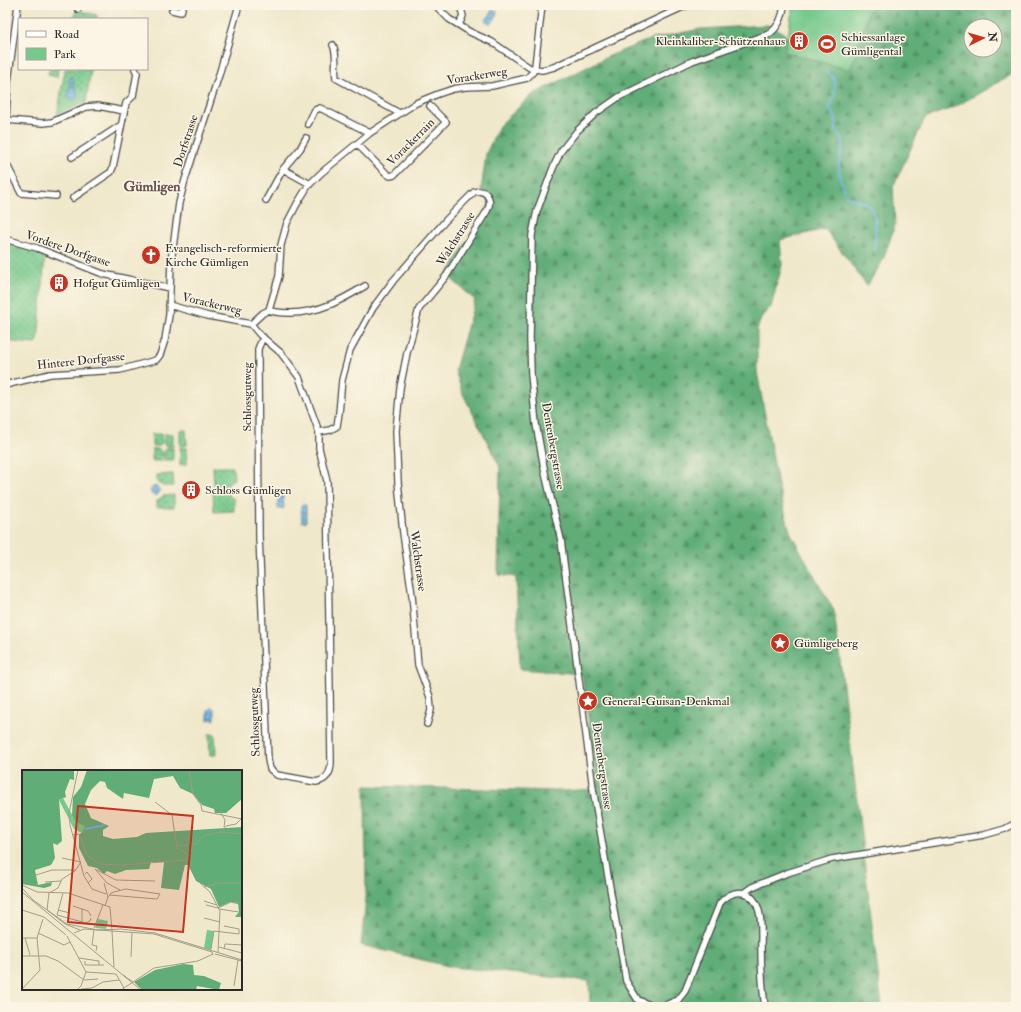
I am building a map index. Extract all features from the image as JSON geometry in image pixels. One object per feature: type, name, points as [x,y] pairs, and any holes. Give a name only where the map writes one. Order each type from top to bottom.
[{"type":"street","points":[[5,136],[8,82],[18,5]]},
{"type":"street","points":[[172,10],[181,12],[183,5]]},
{"type":"street","name":"Dorfstrasse","points":[[158,357],[162,352],[165,340],[170,305],[175,232],[185,180],[240,5]]},
{"type":"street","points":[[435,5],[449,19],[492,42],[534,69],[542,70],[554,67],[687,5]]},
{"type":"street","points":[[459,25],[463,16],[460,5]]},
{"type":"street","points":[[534,69],[542,5]]},
{"type":"street","name":"Dentenbergstrasse","points":[[654,1007],[638,1000],[626,981],[593,789],[561,540],[545,473],[531,374],[530,338],[532,235],[537,211],[553,168],[561,151],[577,130],[596,113],[619,97],[692,61],[769,34],[780,23],[784,5]]},
{"type":"street","points":[[334,44],[336,51],[336,78],[399,113]]},
{"type":"street","name":"Vorackerweg","points":[[170,305],[208,316],[251,324],[263,313],[269,310],[279,276],[281,245],[287,223],[297,204],[310,184],[340,156],[399,113],[422,100],[453,89],[492,86],[528,78],[534,69]]},
{"type":"street","points":[[73,198],[111,172],[113,168],[126,103],[133,96],[137,73],[136,70]]},
{"type":"street","points":[[6,120],[43,124],[52,122],[86,107],[98,106],[124,111]]},
{"type":"street","name":"Vorackerrain","points":[[357,144],[387,174],[390,176],[394,175],[446,122],[430,106]]},
{"type":"street","points":[[308,124],[315,110],[320,108],[370,133]]},
{"type":"street","points":[[72,157],[121,125]]},
{"type":"street","points":[[266,200],[283,169],[300,149],[306,138]]},
{"type":"street","points":[[5,161],[21,193],[56,196]]},
{"type":"street","points":[[283,169],[310,184]]},
{"type":"street","name":"Walchstrasse","points":[[319,432],[330,430],[337,426],[342,380],[350,350],[373,308],[393,281],[446,220],[474,192],[481,191],[485,193],[489,199],[490,206],[447,275],[419,309],[407,353],[400,388],[396,431],[398,482],[403,533],[412,595],[418,665],[430,697],[431,710],[427,724]]},
{"type":"street","name":"Vordere Dorfgasse","points":[[5,239],[37,248],[103,274],[170,288]]},
{"type":"street","points":[[269,310],[299,313],[316,310],[329,306],[365,286]]},
{"type":"street","points":[[251,324],[263,337],[278,349],[294,370],[302,385],[319,432]]},
{"type":"street","name":"Schlossgutweg","points":[[263,337],[258,349],[259,536],[268,760],[270,769],[277,775],[316,782],[322,781],[329,774],[331,762],[328,495],[327,481],[319,448],[319,432]]},
{"type":"street","name":"Hintere Dorfgasse","points":[[5,384],[50,374],[120,370],[156,360],[158,357]]},
{"type":"street","points":[[660,1007],[678,1000],[685,991],[720,903],[731,894],[745,892],[752,887],[787,873],[832,860],[984,835],[999,831],[1016,823]]},
{"type":"street","points":[[745,892],[753,899],[760,913],[762,975],[765,1007]]},
{"type":"green space","points":[[793,5],[871,5],[850,70],[785,52]]},
{"type":"green space","points":[[874,5],[1016,5],[1016,72],[955,107],[925,118],[893,187],[895,225],[883,260],[867,286],[825,229],[780,240],[782,265],[771,307],[762,316],[757,329],[757,372],[778,485],[790,532],[834,611],[882,1007],[585,1007],[590,1001],[589,981],[452,967],[361,945],[366,899],[365,786],[558,791],[598,789],[582,674],[520,669],[516,577],[498,575],[500,467],[462,392],[455,370],[475,300],[447,275],[490,203],[481,191],[486,154],[499,126],[532,95],[607,57],[651,39],[700,29],[768,25],[784,33],[788,41],[844,22]]},
{"type":"green space","points":[[76,10],[97,15],[97,18],[74,18]]},
{"type":"green space","points":[[49,70],[58,70],[57,77],[48,75]]},
{"type":"green space","points":[[65,70],[91,70],[86,103],[76,106],[57,116]],"holes":[[[74,85],[78,94],[77,98],[72,101],[69,98],[68,90],[71,86]]]},
{"type":"green space","points":[[5,243],[32,249],[45,254],[38,341],[35,344],[5,341]]},
{"type":"green space","points":[[180,430],[186,430],[187,445],[180,446]]},
{"type":"green space","points":[[152,434],[161,434],[162,443],[159,446],[152,446]]},
{"type":"green space","points":[[164,434],[173,434],[173,446],[167,446],[164,444]]},
{"type":"green space","points":[[166,448],[173,448],[173,460],[164,460],[164,451]]},
{"type":"green space","points":[[180,448],[187,448],[187,464],[180,465]]},
{"type":"green space","points":[[152,449],[159,449],[161,451],[162,461],[152,461]]},
{"type":"green space","points":[[213,467],[233,467],[234,479],[229,482],[227,486],[214,487]]},
{"type":"green space","points":[[173,474],[174,486],[163,486],[156,481],[156,475]]},
{"type":"green space","points":[[213,492],[226,492],[234,499],[234,511],[214,512]]},
{"type":"green space","points":[[174,495],[174,507],[157,507],[157,501],[163,496]]},
{"type":"green space","points":[[209,734],[215,734],[216,755],[210,755]]},
{"type":"water","points":[[492,10],[497,11],[496,18],[490,24],[485,20],[490,15]]},
{"type":"water","points":[[72,76],[78,96],[74,101],[70,100],[68,95],[68,91],[71,86],[69,80]]},
{"type":"water","points":[[155,486],[160,491],[155,496],[150,491]]},
{"type":"water","points":[[278,496],[283,496],[284,508],[278,509]]},
{"type":"water","points":[[301,505],[306,505],[306,522],[302,522]]},
{"type":"water","points":[[212,707],[215,710],[215,720],[208,720],[208,710]]},
{"type":"waterway","points":[[827,72],[834,78],[835,85],[834,98],[829,108],[836,119],[836,132],[842,143],[839,164],[842,185],[848,197],[861,201],[871,207],[875,223],[875,250]]},
{"type":"place","name":"Kleinkaliber-Schützenhaus","points":[[799,41]]},
{"type":"place","name":"Schiessanlage Gümligental","points":[[827,44]]},
{"type":"place","name":"Evangelisch-reformierte Kirche Gümligen","points":[[151,255]]},
{"type":"place","name":"Hofgut Gümligen","points":[[59,283]]},
{"type":"place","name":"Schloss Gümligen","points":[[191,490]]},
{"type":"place","name":"Gümligeberg","points":[[780,643]]},
{"type":"place","name":"General-Guisan-Denkmal","points":[[588,701]]},
{"type":"district","name":"Gümligen","points":[[152,186]]}]
